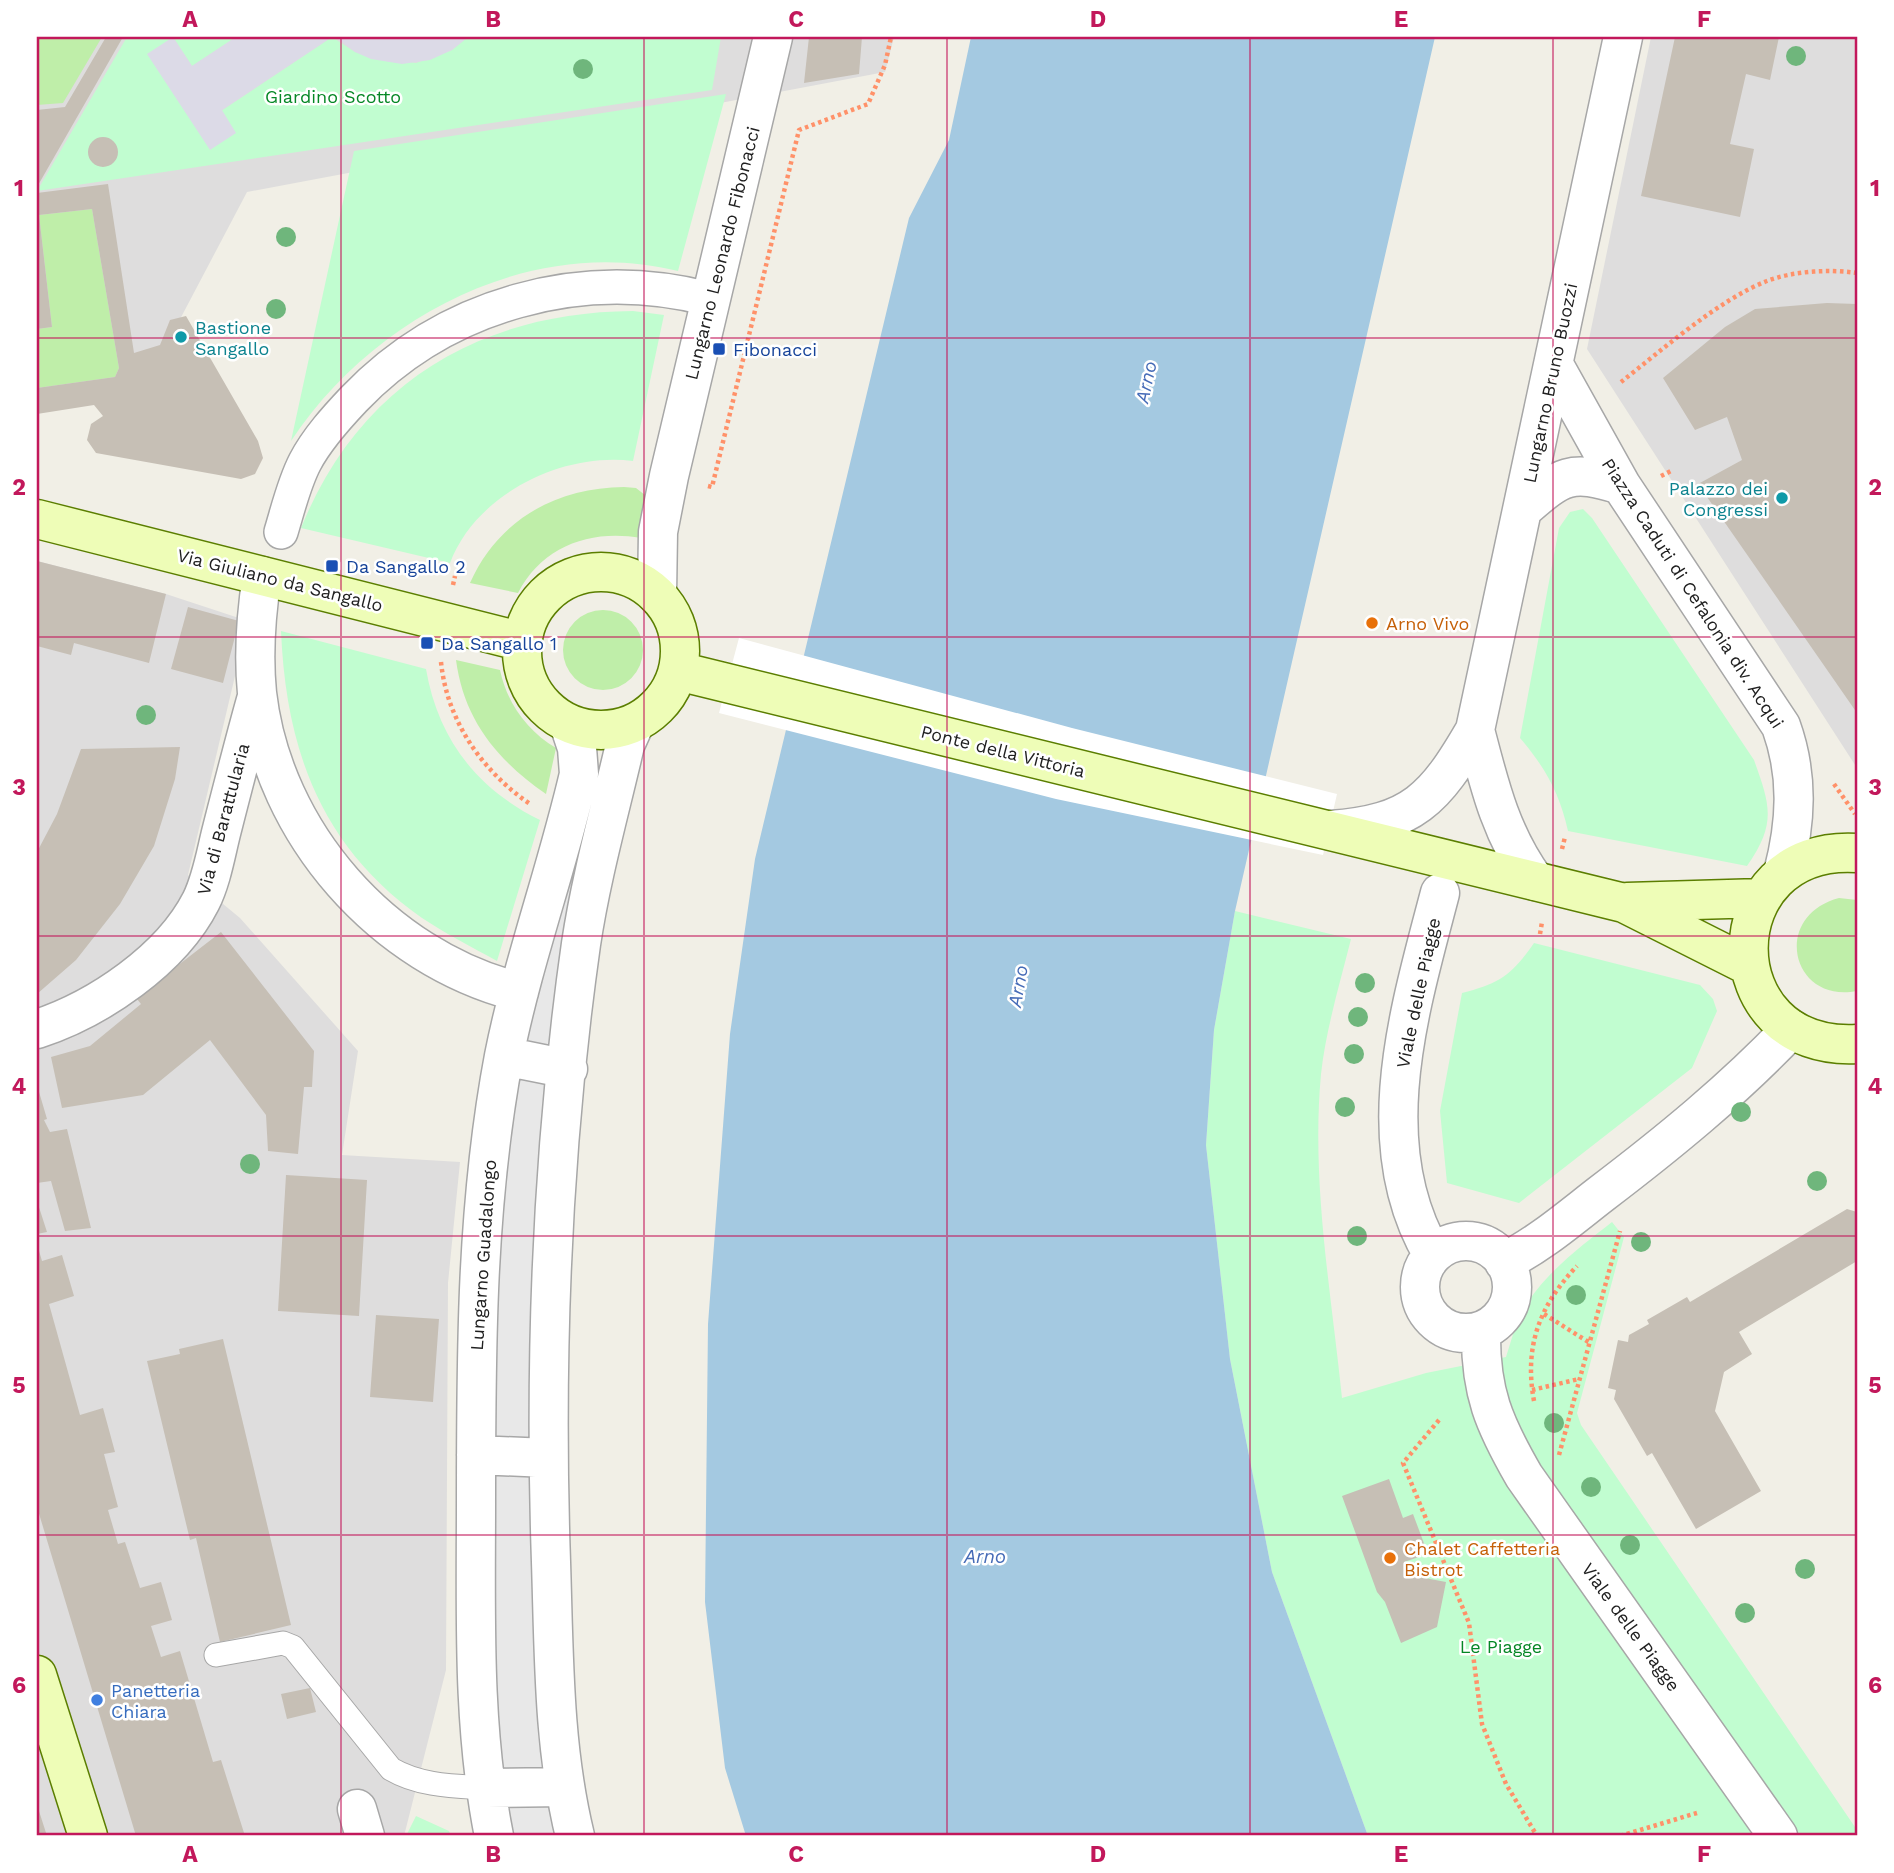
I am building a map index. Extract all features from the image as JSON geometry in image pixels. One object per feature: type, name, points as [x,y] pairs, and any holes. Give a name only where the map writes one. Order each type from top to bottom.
[{"type":"main road","name":"Via Giuliano da Sangallo","points":[[37,519],[523,642]]},
{"type":"main road","points":[[598,572],[625,576],[657,595],[669,610],[679,636],[678,671],[666,697],[635,723],[606,730],[569,724],[548,709],[533,690],[524,666],[523,642],[531,615],[542,600],[563,582],[598,572]]},
{"type":"main road","name":"Ponte della Vittoria","points":[[678,671],[1624,903]]},
{"type":"main road","points":[[1857,853],[1818,855],[1773,886],[1750,927],[1749,966],[1759,995],[1775,1016],[1791,1029],[1824,1043],[1857,1044]]},
{"type":"main road","points":[[1624,903],[1773,886]]},
{"type":"main road","points":[[1624,903],[1749,966]]},
{"type":"main road","points":[[37,1675],[88,1836]]},
{"type":"street","name":"Lungarno Leonardo Fibonacci","points":[[657,595],[659,532],[709,299],[773,37]]},
{"type":"street","name":"Lungarno Bruno Buozzi","points":[[1329,830],[1378,825],[1403,816],[1438,787],[1475,730],[1623,37]]},
{"type":"street","points":[[281,532],[304,463],[330,427],[391,365],[444,330],[506,303],[568,290],[634,287],[709,299]]},
{"type":"street","name":"Piazza Caduti di Cefalonia div. Acqui","points":[[1554,365],[1621,485],[1781,726],[1791,753],[1794,780],[1790,845],[1773,886]]},
{"type":"street","points":[[1523,509],[1556,482],[1569,476],[1585,475],[1621,485]]},
{"type":"street","points":[[262,576],[256,619],[257,695],[270,751],[281,782],[312,843],[347,886],[379,918],[434,957],[464,973],[519,992]]},
{"type":"street","name":"Via di Barattularia","points":[[37,1029],[81,1012],[108,996],[163,950],[188,921],[208,884],[257,695]]},
{"type":"street","points":[[575,1836],[565,1787],[556,1710],[547,1458],[554,1215],[582,942],[625,744],[635,723]]},
{"type":"street","name":"Lungarno Guadalongo","points":[[494,1836],[478,1724],[476,1455],[481,1237],[504,1056],[579,774],[577,748],[569,724]]},
{"type":"street","name":"Lungarno Bruno Buozzi","points":[[1475,730],[1500,819],[1521,862],[1535,881]]},
{"type":"street","name":"Viale delle Piagge","points":[[1433,1255],[1419,1231],[1409,1204],[1398,1137],[1408,1026],[1440,893]]},
{"type":"street","points":[[1504,1262],[1540,1241],[1625,1176],[1746,1077],[1791,1029]]},
{"type":"street","points":[[504,1056],[568,1069]]},
{"type":"street","points":[[1470,1242],[1483,1245],[1504,1262],[1512,1288],[1509,1302],[1503,1314],[1481,1331],[1455,1332],[1442,1327],[1424,1308],[1420,1280],[1433,1255],[1443,1247],[1470,1242]]},
{"type":"street","name":"Viale delle Piagge","points":[[1481,1331],[1483,1384],[1507,1447],[1524,1476],[1778,1836]]},
{"type":"street","points":[[476,1455],[547,1458]]},
{"type":"street","points":[[486,1788],[565,1787]]},
{"type":"lane","points":[[216,1655],[283,1643],[293,1647],[391,1769],[406,1778],[439,1785],[486,1788]]},
{"type":"path","points":[[712,487],[799,130],[867,104],[885,65],[891,37]]},
{"type":"path","points":[[1621,382],[1734,298],[1767,281],[1801,273],[1857,274]]},
{"type":"path","points":[[441,657],[450,705],[460,728],[478,754],[525,800],[567,824]]},
{"type":"path","points":[[1556,1466],[1620,1230],[1610,1239]]},
{"type":"path","points":[[1536,1411],[1529,1374],[1531,1344],[1544,1314],[1578,1265]]},
{"type":"path","points":[[1544,1314],[1590,1343]]},
{"type":"path","points":[[1532,1390],[1580,1379]]},
{"type":"path","points":[[1439,1420],[1403,1463],[1469,1623],[1482,1724],[1506,1784],[1537,1836]]},
{"type":"path","points":[[1620,1836],[1697,1813]]},
{"type":"shaded area","points":[[37,37],[894,37],[885,72],[247,192],[148,380],[37,402]]},
{"type":"shaded area","points":[[173,37],[192,66],[236,37],[332,37],[222,110],[236,133],[210,150],[147,54]]},
{"type":"shaded area","points":[[336,37],[468,37],[452,50],[430,60],[402,64],[371,59],[355,52]]},
{"type":"shaded area","points":[[1651,37],[1857,37],[1857,768],[1587,349]]},
{"type":"shaded area","points":[[37,561],[166,594],[248,621],[188,875],[240,918],[358,1051],[342,1155],[460,1162],[448,1283],[446,1670],[404,1836],[37,1836]]},
{"type":"shaded area","points":[[556,865],[597,874],[554,1215],[575,1836],[494,1836],[481,1237]]},
{"type":"green space","points":[[37,37],[102,37],[63,103],[37,105]]},
{"type":"green space","name":"Giardino Scotto","points":[[127,37],[172,37],[221,111],[332,37],[355,52],[416,63],[452,50],[468,37],[721,37],[712,90],[37,191]]},
{"type":"green space","points":[[173,37],[236,37],[192,66]]},
{"type":"green space","points":[[726,94],[678,271],[622,263],[566,265],[512,276],[459,296],[410,323],[365,357],[325,397],[291,441],[354,151]]},
{"type":"green space","points":[[92,209],[119,368],[115,377],[37,388],[37,329],[52,327],[39,215]]},
{"type":"green space","points":[[633,311],[664,315],[633,461],[578,463],[525,483],[501,498],[480,517],[462,538],[450,563],[301,528],[326,477],[356,433],[391,396],[431,366],[476,342],[525,325],[577,315]]},
{"type":"green space","points":[[624,487],[636,488],[650,499],[641,538],[604,536],[570,544],[540,563],[518,593],[470,583],[496,542],[513,525],[532,512],[552,501],[575,494]]},
{"type":"green space","points":[[1583,509],[1592,518],[1754,760],[1764,790],[1768,814],[1763,838],[1747,866],[1568,831],[1561,805],[1550,782],[1520,738],[1559,528],[1570,512]]},
{"type":"green space","points":[[603,610],[618,613],[631,622],[640,635],[643,650],[640,665],[631,678],[618,687],[603,690],[588,687],[575,678],[566,665],[563,650],[566,635],[575,622],[588,613]]},
{"type":"green space","points":[[281,631],[426,669],[440,718],[464,759],[497,793],[540,820],[497,961],[431,924],[387,890],[358,860],[334,827],[301,755],[284,675]]},
{"type":"green space","points":[[456,660],[500,670],[513,705],[527,725],[556,748],[546,794],[512,767],[486,737],[467,701]]},
{"type":"green space","points":[[1839,898],[1857,900],[1857,991],[1834,991],[1817,984],[1804,972],[1798,956],[1797,939],[1804,922],[1818,908]]},
{"type":"green space","name":"Le Piagge","points":[[1235,911],[1351,939],[1326,1040],[1319,1115],[1320,1196],[1342,1398],[1426,1373],[1506,1357],[1518,1321],[1535,1292],[1559,1266],[1612,1222],[1624,1237],[1577,1413],[1581,1425],[1857,1830],[1857,1836],[1368,1836],[1272,1572],[1230,1359],[1206,1145],[1214,1030]]},
{"type":"green space","points":[[1534,943],[1700,985],[1713,999],[1717,1011],[1692,1068],[1519,1203],[1447,1183],[1440,1111],[1462,993],[1504,977]]},
{"type":"green space","points":[[416,1816],[449,1831],[451,1836],[406,1836]]},
{"type":"water","name":"Arno","points":[[971,37],[1435,37],[1235,911],[1214,1030],[1206,1145],[1230,1359],[1272,1572],[1368,1836],[746,1836],[725,1768],[705,1602],[708,1324],[730,1034],[755,859],[909,218],[949,140]]},
{"type":"pier","points":[[739,638],[1072,728],[1337,794],[1323,855],[1056,799],[719,713]]},
{"type":"building","points":[[106,37],[123,37],[37,187],[37,110],[65,107]]},
{"type":"building","points":[[809,37],[862,37],[859,74],[804,83]]},
{"type":"building","points":[[1675,37],[1779,37],[1770,80],[1746,74],[1730,144],[1754,149],[1740,217],[1641,196]]},
{"type":"building","points":[[103,137],[114,141],[118,152],[114,163],[103,167],[92,163],[88,152],[92,141]]},
{"type":"building","name":"Bastione Sangallo","points":[[108,184],[134,353],[160,345],[170,320],[186,316],[258,441],[263,458],[255,474],[241,479],[96,453],[87,440],[91,424],[103,416],[94,405],[37,414],[37,388],[115,377],[119,368],[92,209],[39,215],[52,327],[37,329],[37,193]]},
{"type":"building","name":"Palazzo dei Congressi","points":[[1827,303],[1857,304],[1857,713],[1698,484],[1742,460],[1727,417],[1695,430],[1663,378],[1725,327],[1755,309]]},
{"type":"building","points":[[37,561],[166,594],[149,663],[74,643],[71,655],[37,646]]},
{"type":"building","points":[[188,607],[239,621],[223,683],[171,669]]},
{"type":"building","points":[[180,747],[175,779],[154,846],[120,904],[76,960],[37,994],[37,852],[57,814],[81,749]]},
{"type":"building","points":[[221,932],[314,1051],[312,1087],[304,1087],[298,1154],[268,1151],[266,1115],[210,1040],[143,1095],[62,1108],[51,1057],[90,1046],[141,1004],[137,999],[150,987]]},
{"type":"building","points":[[37,1085],[47,1119],[44,1120],[50,1132],[67,1129],[91,1228],[65,1231],[51,1181],[37,1183]]},
{"type":"building","points":[[286,1175],[367,1180],[359,1316],[278,1311]]},
{"type":"building","points":[[37,1201],[47,1232],[37,1234]]},
{"type":"building","points":[[1847,1209],[1857,1212],[1857,1261],[1739,1332],[1752,1354],[1724,1372],[1715,1411],[1761,1491],[1696,1529],[1652,1453],[1647,1456],[1614,1399],[1616,1390],[1608,1388],[1618,1340],[1628,1342],[1629,1335],[1649,1324],[1647,1320],[1687,1297],[1690,1302]]},
{"type":"building","points":[[37,1244],[42,1261],[62,1255],[74,1296],[49,1304],[80,1415],[103,1408],[115,1452],[104,1454],[118,1507],[108,1510],[118,1544],[125,1542],[140,1588],[161,1582],[172,1620],[151,1626],[161,1657],[180,1651],[213,1762],[221,1760],[245,1836],[136,1836],[37,1507]]},
{"type":"building","points":[[376,1315],[439,1319],[433,1402],[370,1397]]},
{"type":"building","points":[[223,1339],[291,1625],[220,1642],[196,1538],[190,1540],[147,1361],[180,1354],[179,1349]]},
{"type":"building","name":"Chalet Caffetteria Bistrot","points":[[1389,1479],[1403,1518],[1413,1514],[1428,1554],[1404,1562],[1409,1575],[1446,1582],[1437,1627],[1401,1643],[1385,1602],[1377,1592],[1342,1496]]},
{"type":"building","points":[[310,1688],[316,1712],[287,1719],[281,1694]]},
{"type":"building","points":[[37,1805],[39,1811],[47,1836],[37,1836]]},
{"type":"place","name":"Bastione Sangallo","points":[[181,337]]},
{"type":"place","name":"Fibonacci","points":[[719,349]]},
{"type":"place","name":"Palazzo dei Congressi","points":[[1782,498]]},
{"type":"place","name":"Da Sangallo 2","points":[[332,566]]},
{"type":"place","name":"Arno Vivo","points":[[1372,623]]},
{"type":"place","name":"Da Sangallo 1","points":[[427,643]]},
{"type":"place","name":"Chalet Caffetteria Bistrot","points":[[1390,1558]]},
{"type":"place","name":"Panetteria Chiara","points":[[97,1700]]}]
